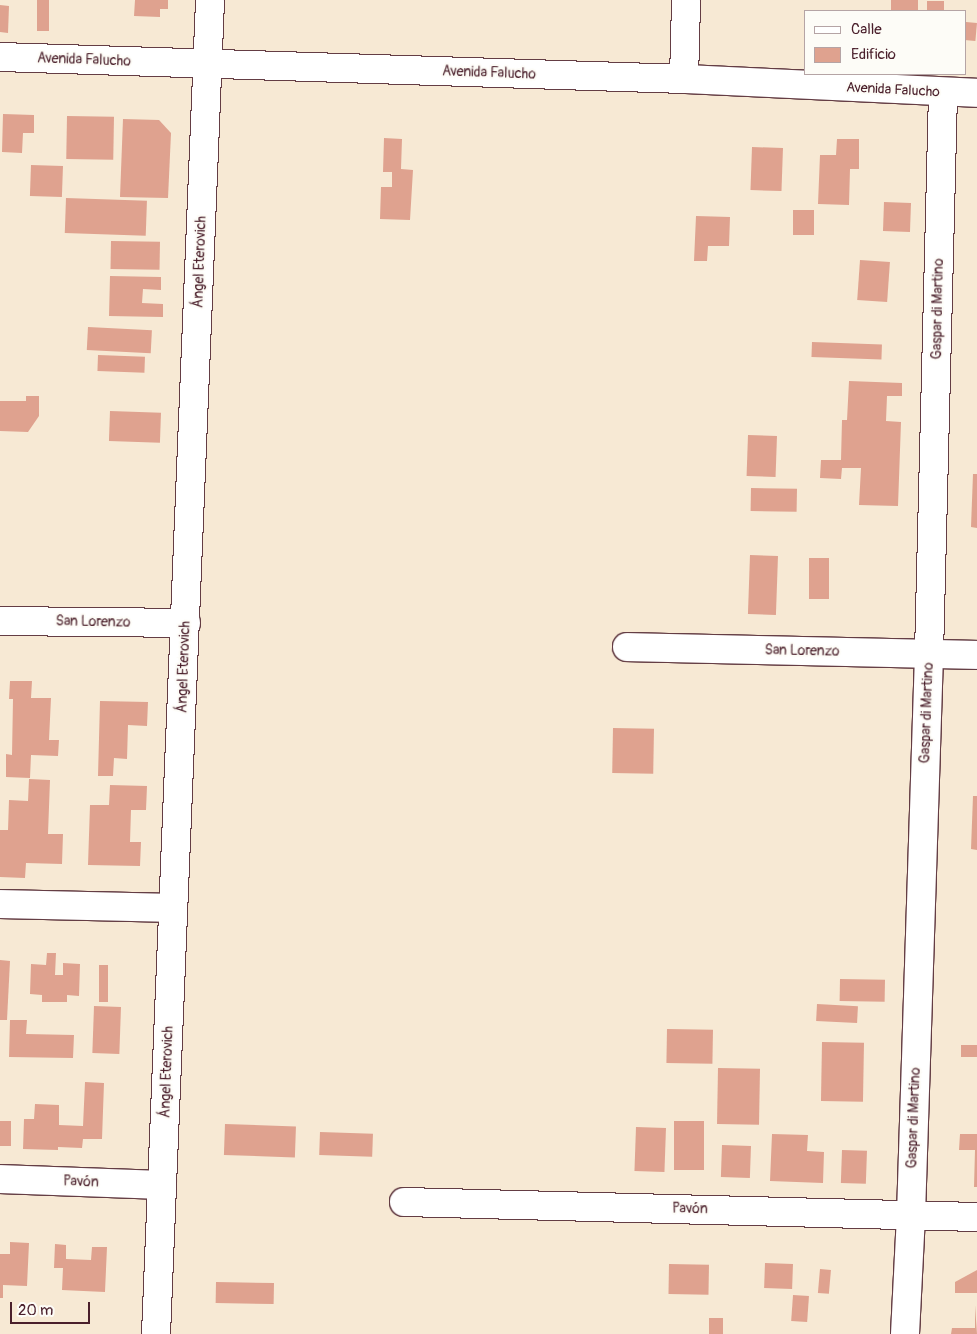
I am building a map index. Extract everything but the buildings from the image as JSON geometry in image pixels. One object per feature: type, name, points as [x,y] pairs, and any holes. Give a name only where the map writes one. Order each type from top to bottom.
[{"type":"street","name":"Ángel Eterovich","points":[[156,1334],[210,0]]},
{"type":"street","points":[[684,80],[686,0]]},
{"type":"street","name":"Avenida Falucho","points":[[0,57],[684,80],[943,93],[977,93]]},
{"type":"street","name":"Gaspar di Martino","points":[[905,1334],[911,1215],[929,654],[943,93]]},
{"type":"street","name":"San Lorenzo","points":[[0,621],[186,623]]},
{"type":"street","name":"San Lorenzo","points":[[627,648],[977,655]]},
{"type":"street","points":[[0,904],[173,908]]},
{"type":"street","name":"Pavón","points":[[0,1179],[162,1184]]},
{"type":"street","name":"Pavón","points":[[404,1202],[977,1217]]}]
